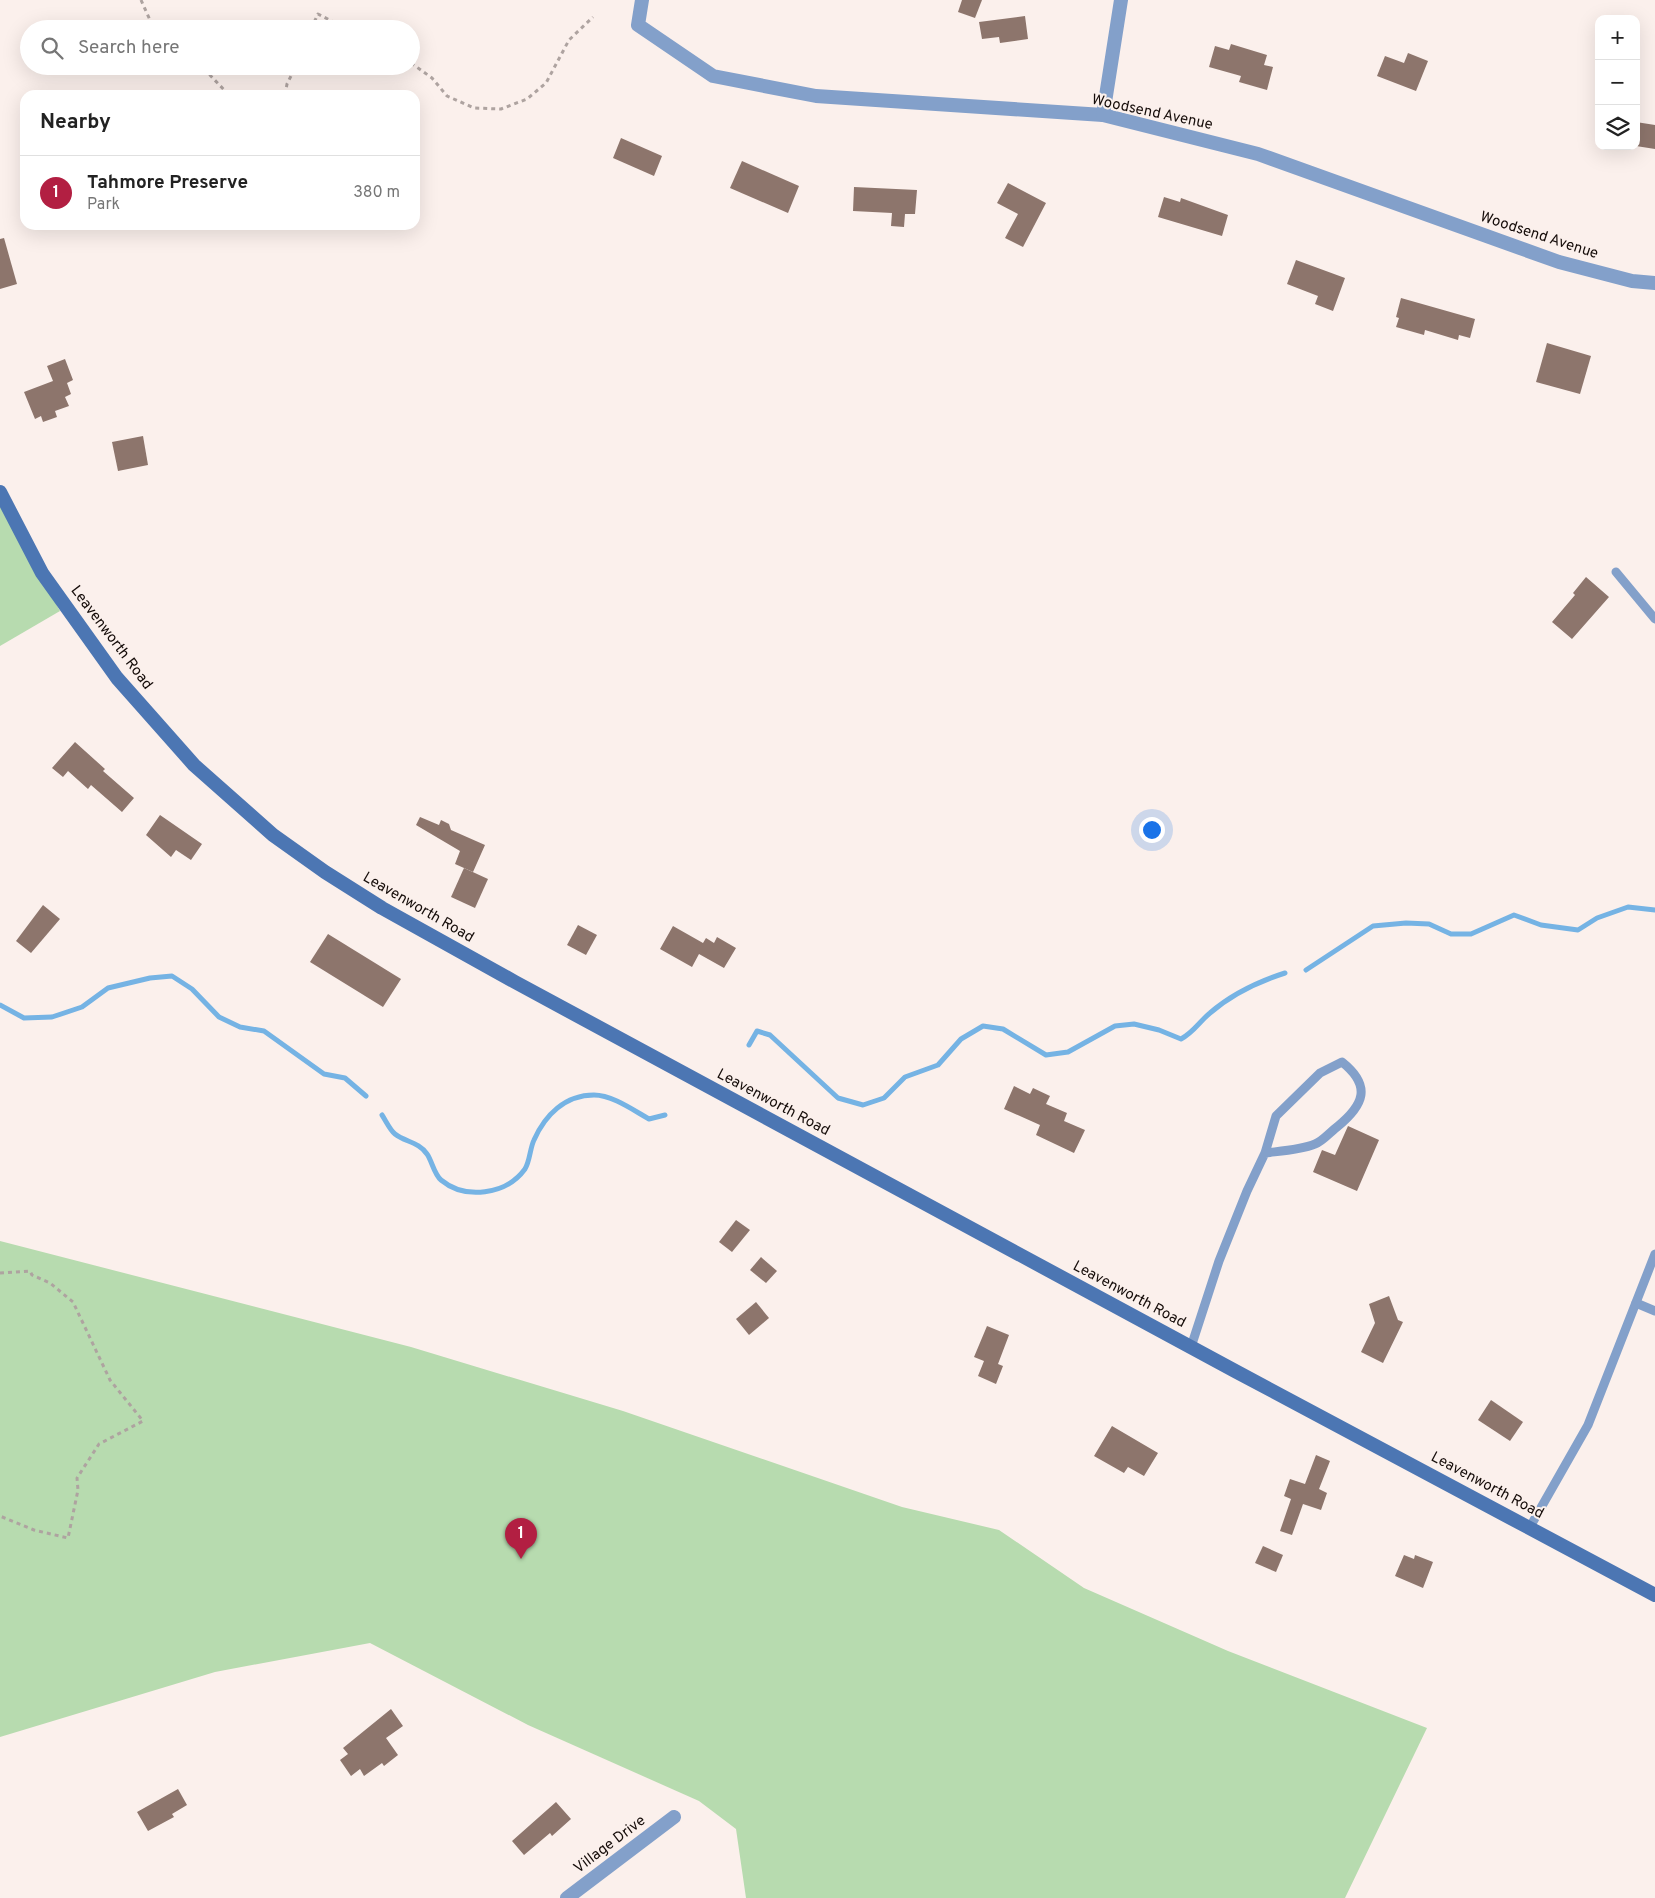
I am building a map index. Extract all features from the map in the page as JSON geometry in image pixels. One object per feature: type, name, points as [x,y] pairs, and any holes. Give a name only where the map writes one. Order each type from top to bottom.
[{"type":"main road","name":"Leavenworth Road","points":[[0,492],[42,573],[116,678],[194,765],[274,835],[318,867],[382,908],[516,982],[1191,1347],[1655,1595]]},
{"type":"street","name":"Woodsend Avenue","points":[[642,0],[638,25],[713,76],[816,96],[1103,115],[1258,154],[1560,262],[1632,281],[1655,283]]},
{"type":"street","points":[[1103,115],[1120,0]]},
{"type":"street","name":"Village Drive","points":[[567,1898],[674,1817]]},
{"type":"lane","points":[[1616,572],[1655,619]]},
{"type":"lane","points":[[1191,1347],[1219,1261],[1246,1191],[1265,1153],[1276,1116],[1320,1073],[1342,1062],[1356,1073],[1362,1090],[1357,1108],[1342,1123],[1316,1144],[1265,1153]]},
{"type":"lane","points":[[1530,1527],[1588,1425],[1655,1254]]},
{"type":"lane","points":[[1636,1303],[1655,1311]]},
{"type":"path","points":[[141,0],[150,20]]},
{"type":"path","points":[[315,20],[318,14],[330,20]]},
{"type":"path","points":[[420,69],[432,78],[447,96],[474,108],[501,109],[527,99],[546,83],[568,40],[593,17]]},
{"type":"path","points":[[211,75],[224,90]]},
{"type":"path","points":[[286,90],[292,75]]},
{"type":"path","points":[[0,1273],[30,1271],[32,1274],[50,1283],[73,1302],[110,1380],[143,1421],[99,1444],[77,1478],[78,1490],[68,1538],[34,1530],[0,1516]]},
{"type":"green space","points":[[0,503],[60,611],[0,646]]},
{"type":"green space","points":[[0,1241],[411,1347],[623,1411],[902,1507],[999,1530],[1084,1588],[1228,1651],[1427,1728],[1345,1898],[746,1898],[736,1829],[699,1801],[528,1725],[370,1643],[215,1672],[0,1737]]},
{"type":"building","points":[[962,0],[982,0],[975,18],[958,12]]},
{"type":"building","points":[[1025,16],[1028,39],[1000,43],[999,37],[982,39],[979,22]]},
{"type":"building","points":[[1231,44],[1267,55],[1264,65],[1273,67],[1267,90],[1239,82],[1241,76],[1209,67],[1215,46],[1229,50]]},
{"type":"building","points":[[1408,53],[1428,61],[1416,91],[1377,76],[1385,56],[1404,63]]},
{"type":"building","points":[[1640,123],[1655,125],[1655,149],[1640,147]]},
{"type":"building","points":[[621,138],[662,156],[654,176],[613,158]]},
{"type":"building","points":[[742,161],[799,186],[788,213],[730,188]]},
{"type":"building","points":[[1008,183],[1046,203],[1023,247],[1005,238],[1018,214],[997,203]]},
{"type":"building","points":[[854,187],[917,190],[915,214],[905,214],[904,227],[891,226],[892,213],[853,211]]},
{"type":"building","points":[[1164,197],[1180,202],[1181,198],[1228,215],[1222,236],[1158,217]]},
{"type":"building","points":[[4,238],[17,284],[0,289],[0,239]]},
{"type":"building","points":[[1296,260],[1345,278],[1333,311],[1315,304],[1318,296],[1287,284]]},
{"type":"building","points":[[1401,298],[1475,319],[1470,338],[1459,335],[1458,340],[1425,330],[1424,335],[1396,327],[1399,318],[1396,317]]},
{"type":"building","points":[[1547,343],[1591,356],[1580,394],[1536,382]]},
{"type":"building","points":[[65,359],[73,380],[67,383],[71,394],[65,397],[69,406],[55,411],[57,417],[43,422],[41,416],[35,419],[24,392],[53,381],[47,366]]},
{"type":"building","points":[[143,436],[148,465],[118,471],[112,442]]},
{"type":"building","points":[[1586,577],[1609,597],[1572,639],[1552,622],[1575,595],[1573,593]]},
{"type":"building","points":[[75,742],[105,769],[103,771],[134,798],[122,812],[91,785],[88,789],[68,771],[63,777],[52,768]]},
{"type":"building","points":[[160,815],[202,844],[191,860],[176,850],[171,857],[146,835]]},
{"type":"building","points":[[420,817],[439,825],[441,820],[449,824],[451,830],[485,845],[473,872],[455,864],[460,851],[416,825]]},
{"type":"building","points":[[464,868],[488,879],[475,908],[451,897]]},
{"type":"building","points":[[43,905],[60,919],[31,953],[16,941]]},
{"type":"building","points":[[578,925],[597,935],[586,955],[567,945]]},
{"type":"building","points":[[673,926],[703,943],[706,938],[714,943],[717,937],[736,948],[724,968],[699,954],[692,967],[660,949]]},
{"type":"building","points":[[328,934],[401,979],[383,1007],[310,962]]},
{"type":"building","points":[[1014,1086],[1030,1094],[1033,1088],[1050,1096],[1046,1104],[1067,1113],[1064,1121],[1085,1130],[1074,1153],[1036,1135],[1040,1125],[1004,1109]]},
{"type":"building","points":[[1348,1126],[1379,1140],[1357,1191],[1313,1172],[1322,1150],[1335,1155]]},
{"type":"building","points":[[736,1220],[750,1230],[732,1252],[719,1242]]},
{"type":"building","points":[[761,1257],[777,1271],[766,1283],[750,1270]]},
{"type":"building","points":[[1389,1296],[1398,1320],[1403,1322],[1383,1363],[1361,1352],[1375,1323],[1369,1304]]},
{"type":"building","points":[[756,1302],[769,1318],[749,1335],[736,1319]]},
{"type":"building","points":[[987,1326],[1009,1335],[998,1364],[1003,1366],[996,1384],[978,1376],[984,1361],[974,1357]]},
{"type":"building","points":[[1491,1400],[1523,1422],[1510,1441],[1478,1420]]},
{"type":"building","points":[[1112,1426],[1158,1453],[1144,1476],[1128,1467],[1124,1473],[1094,1456]]},
{"type":"building","points":[[1316,1455],[1330,1461],[1319,1489],[1327,1493],[1321,1510],[1303,1504],[1292,1535],[1280,1531],[1291,1499],[1284,1496],[1290,1479],[1305,1484]]},
{"type":"building","points":[[1263,1546],[1283,1555],[1276,1572],[1255,1563]]},
{"type":"building","points":[[1404,1555],[1414,1559],[1415,1555],[1433,1562],[1423,1588],[1395,1576]]},
{"type":"building","points":[[391,1709],[403,1726],[386,1738],[398,1755],[384,1766],[382,1763],[364,1776],[360,1769],[351,1776],[340,1760],[348,1754],[343,1748]]},
{"type":"building","points":[[178,1789],[187,1805],[172,1814],[174,1817],[148,1831],[137,1812]]},
{"type":"building","points":[[556,1802],[571,1819],[552,1836],[550,1833],[524,1855],[512,1841]]},
{"type":"waterway","points":[[1306,970],[1373,926],[1406,923],[1429,924],[1451,934],[1471,934],[1514,915],[1541,925],[1578,930],[1597,918],[1628,907],[1655,910]]},
{"type":"waterway","points":[[749,1045],[757,1031],[770,1035],[838,1098],[863,1105],[884,1098],[905,1077],[938,1065],[961,1039],[983,1026],[1003,1029],[1046,1055],[1068,1052],[1115,1026],[1134,1024],[1159,1030],[1181,1039],[1210,1013],[1236,994],[1285,973]]},
{"type":"waterway","points":[[0,1005],[24,1018],[52,1017],[82,1007],[108,988],[150,978],[172,976],[192,989],[219,1017],[240,1027],[264,1031],[324,1074],[345,1078],[366,1096]]},
{"type":"waterway","points":[[382,1115],[395,1134],[424,1150],[441,1180],[451,1186],[473,1192],[485,1192],[496,1189],[517,1178],[527,1166],[533,1143],[544,1122],[557,1108],[574,1099],[594,1095],[608,1097],[649,1119],[665,1115]]},
{"type":"place","name":"Tahmore Preserve","points":[[521,1559]]}]
